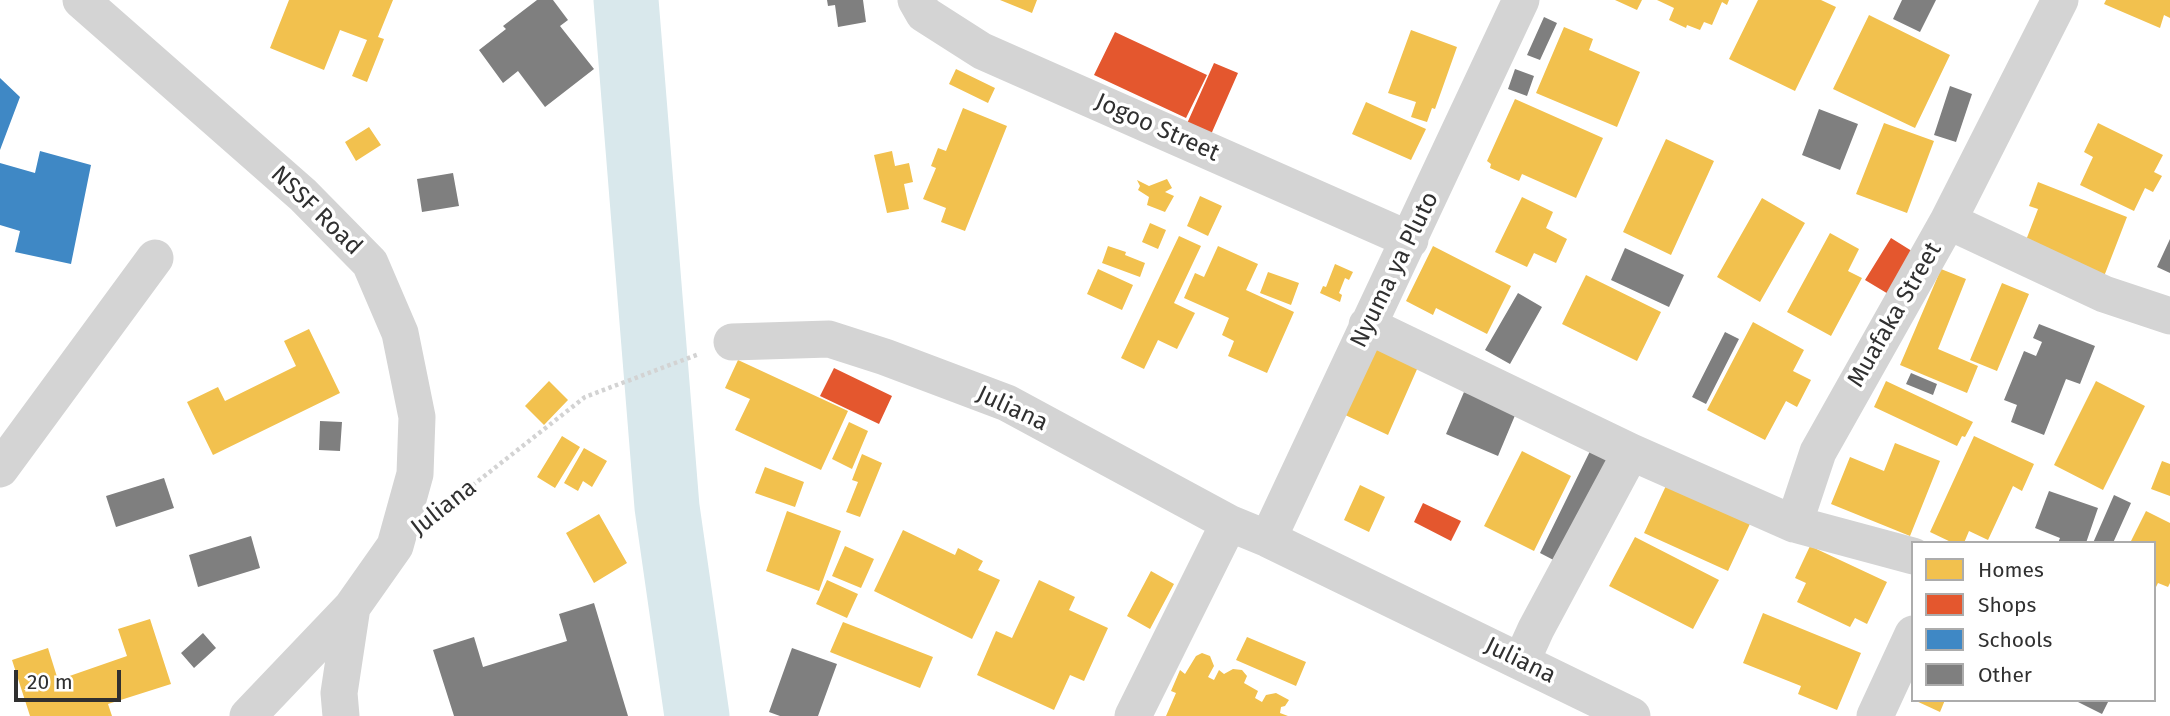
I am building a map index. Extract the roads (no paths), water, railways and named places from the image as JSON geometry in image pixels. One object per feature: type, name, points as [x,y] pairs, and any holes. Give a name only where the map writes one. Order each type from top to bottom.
[{"type":"street","name":"Jogoo Street","points":[[916,0],[924,14],[982,51],[1410,240]]},
{"type":"street","name":"Nyuma ya Pluto","points":[[1268,539],[1521,0]]},
{"type":"street","name":"Muafaka Street","points":[[1794,524],[1818,452],[1948,221],[2060,0]]},
{"type":"street","name":"NSSF Road","points":[[96,3],[303,195],[370,263],[400,333],[417,416],[415,474],[395,546],[352,607],[248,716]]},
{"type":"street","points":[[1948,221],[2104,294],[2170,316]]},
{"type":"street","points":[[0,469],[155,258]]},
{"type":"street","points":[[1367,324],[1632,452],[1794,524],[1911,555]]},
{"type":"street","name":"Juliana","points":[[732,342],[829,339],[1007,403],[1229,523],[1268,539],[1632,716]]},
{"type":"street","points":[[1521,662],[1536,629],[1632,452]]},
{"type":"street","points":[[1133,716],[1229,523]]},
{"type":"street","points":[[341,716],[339,693],[352,607]]},
{"type":"street","points":[[1875,716],[1911,638]]},
{"type":"waterway","points":[[626,0],[667,507],[697,716]]}]
